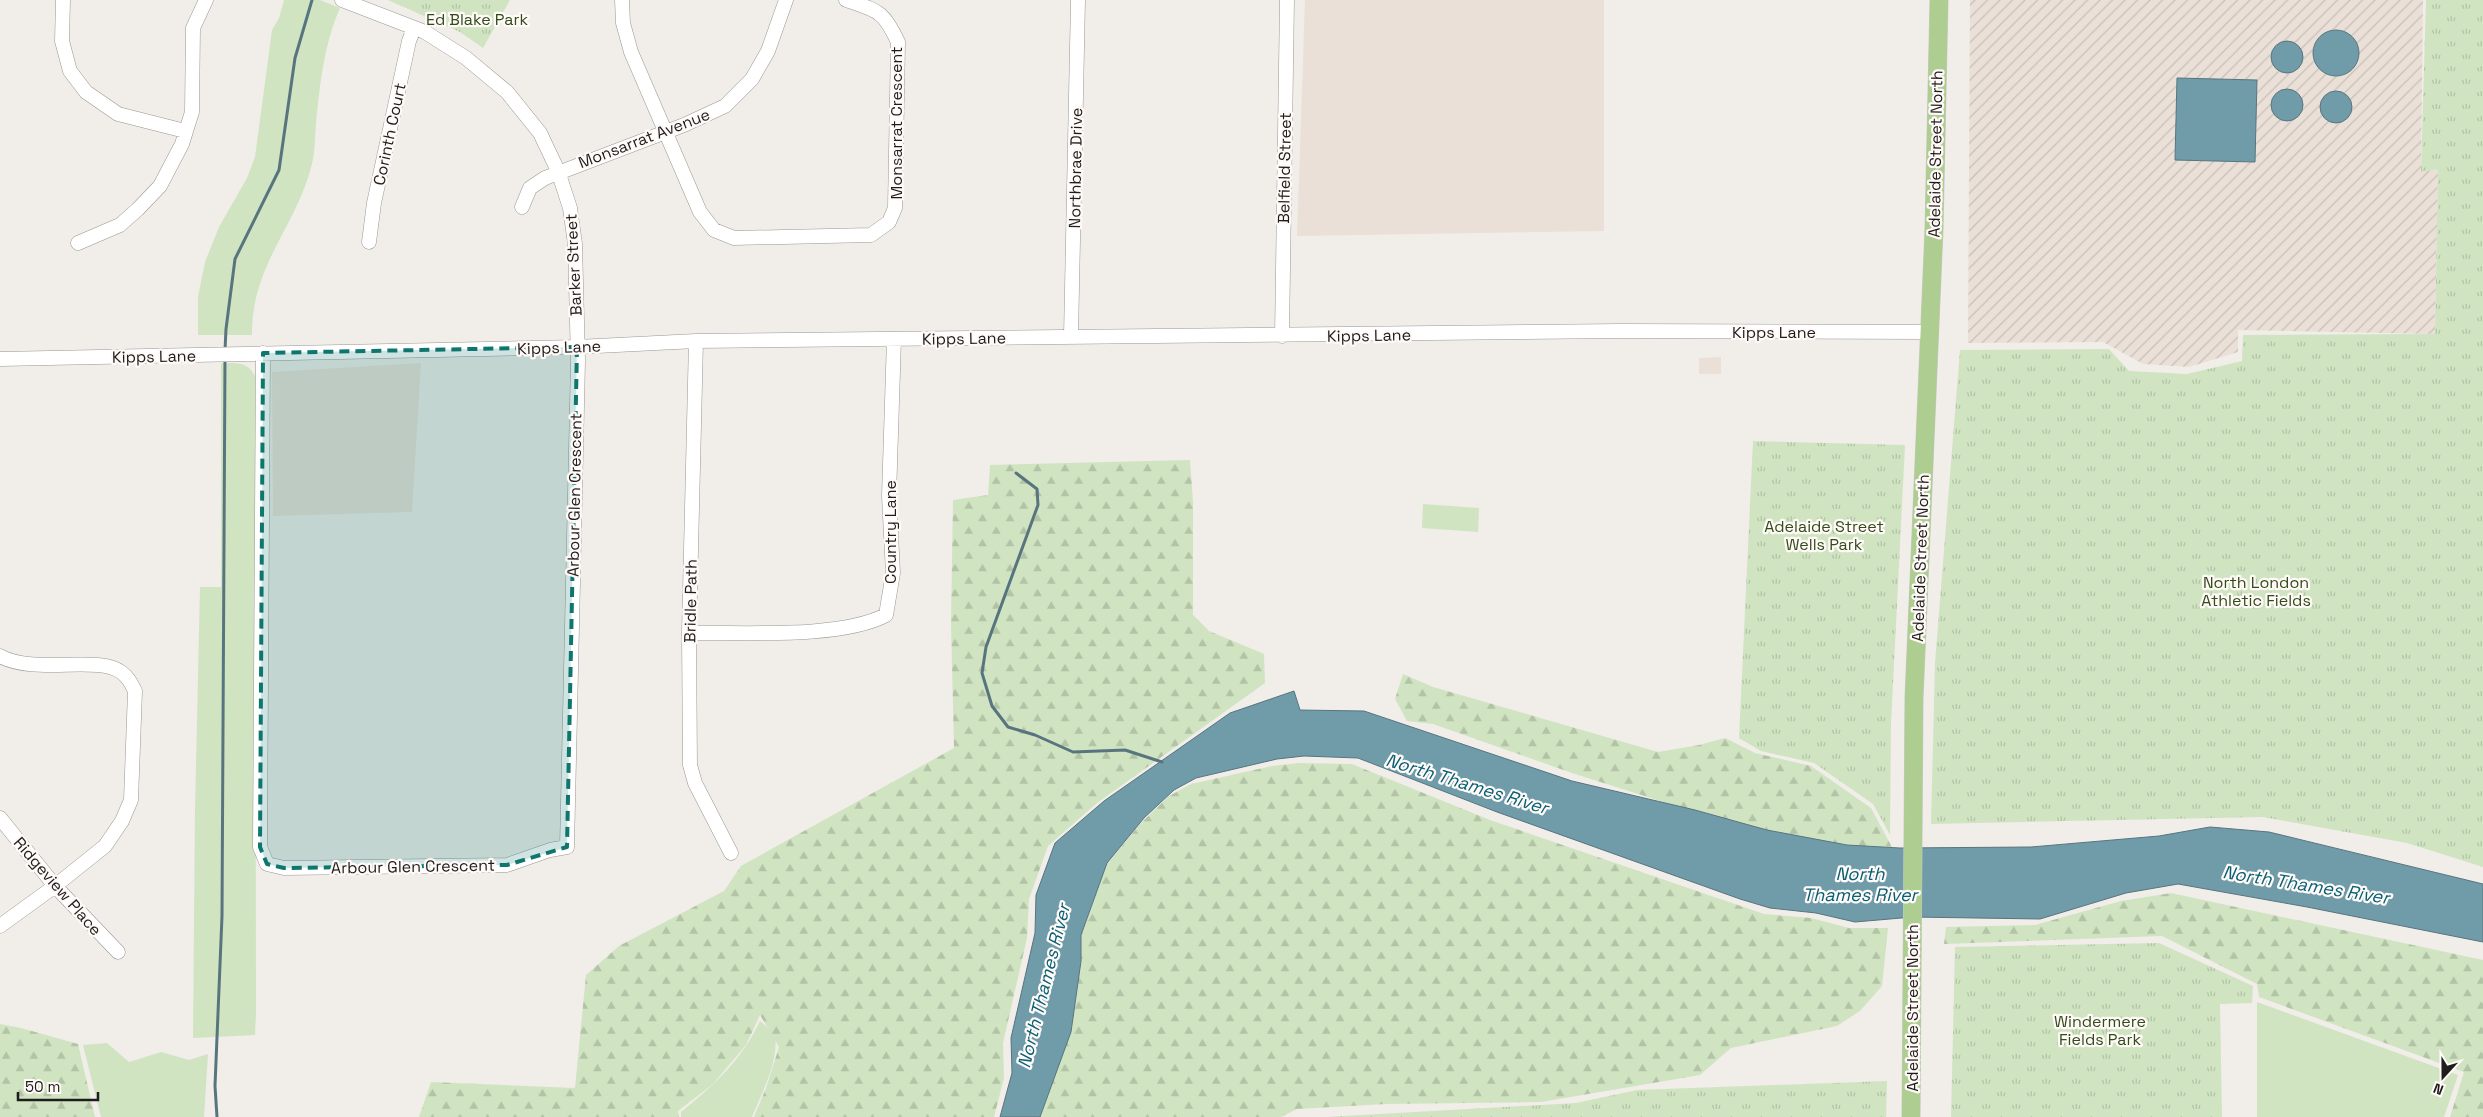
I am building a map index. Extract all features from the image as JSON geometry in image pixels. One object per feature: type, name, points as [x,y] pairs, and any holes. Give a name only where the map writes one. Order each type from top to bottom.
[{"type":"main road","name":"Adelaide Street North","points":[[1911,1117],[1914,698],[1934,214],[1939,0]]},
{"type":"street","points":[[63,0],[62,41],[70,71],[86,92],[118,114],[185,131]]},
{"type":"street","points":[[78,243],[120,225],[160,186],[182,144],[192,112],[193,28],[206,0]]},
{"type":"street","name":"Barker Street","points":[[342,0],[425,32],[466,58],[507,92],[540,133],[558,171],[570,208],[575,244],[577,347]]},
{"type":"street","name":"Monsarrat Crescent","points":[[622,0],[623,23],[631,52],[700,212],[714,230],[734,238],[872,235],[888,222],[895,208],[898,42],[887,19],[871,9],[846,0]]},
{"type":"street","name":"Monsarrat Avenue","points":[[522,207],[530,188],[558,171],[664,132],[725,106],[752,79],[768,51],[786,0]]},
{"type":"street","name":"Northbrae Drive","points":[[1071,336],[1078,0]]},
{"type":"street","name":"Belfield Street","points":[[1282,336],[1287,0]]},
{"type":"street","name":"Corinth Court","points":[[369,242],[374,203],[409,41],[414,28]]},
{"type":"street","name":"Kipps Lane","points":[[0,359],[577,347],[696,341],[1620,331],[1928,332]]},
{"type":"street","name":"Country Lane","points":[[689,632],[830,629],[870,624],[886,615],[893,573],[889,496],[894,339]]},
{"type":"street","name":"Bridle Path","points":[[696,341],[689,632],[691,771],[731,852]]},
{"type":"street","name":"Arbour Glen Crescent","points":[[263,353],[260,846],[267,864],[284,868],[507,865],[568,847],[577,347]]},
{"type":"street","points":[[0,656],[27,665],[102,666],[120,671],[129,679],[134,691],[131,800],[122,821],[105,846],[55,886],[0,926]]},
{"type":"street","name":"Ridgeview Place","points":[[0,818],[55,886],[118,952]]},
{"type":"highlighted area","points":[[577,347],[567,847],[507,865],[284,868],[267,864],[260,847],[263,353]]},
{"type":"shaded area","points":[[1305,0],[1604,0],[1604,231],[1297,236]]},
{"type":"shaded area","points":[[1970,0],[2423,0],[2421,172],[2438,169],[2435,334],[2238,330],[2238,352],[2189,367],[2143,364],[2103,342],[1968,343]]},
{"type":"shaded area","points":[[1721,357],[1721,374],[1699,374],[1699,358]]},
{"type":"shaded area","points":[[421,363],[412,512],[273,516],[272,372]]},
{"type":"green space","points":[[284,0],[320,0],[340,8],[330,36],[324,64],[312,164],[296,207],[267,266],[259,287],[254,310],[252,335],[198,335],[198,297],[205,262],[219,227],[247,178],[255,157],[272,30],[279,18]]},
{"type":"green space","name":"Ed Blake Park","points":[[388,0],[510,0],[483,48],[460,32]]},
{"type":"green space","name":"North London Athletic Fields","points":[[2426,0],[2483,0],[2483,867],[2407,843],[2263,817],[1931,824],[1935,663],[1960,350],[2109,349],[2129,371],[2187,374],[2242,361],[2243,335],[2435,334],[2438,169],[2421,172]]},
{"type":"green space","points":[[221,363],[245,365],[255,376],[256,1012],[255,1035],[193,1038],[195,810],[200,587],[221,587]]},
{"type":"green space","name":"Adelaide Street Wells Park","points":[[1753,441],[1905,445],[1891,724],[1890,835],[1873,804],[1814,763],[1761,751],[1739,738]]},
{"type":"green space","points":[[1190,460],[1193,502],[1193,615],[1209,631],[1264,654],[1265,683],[1097,803],[1048,846],[1029,899],[1027,938],[1003,1043],[1004,1078],[994,1117],[754,1117],[766,1088],[779,1047],[760,1015],[746,1045],[713,1084],[678,1111],[679,1117],[419,1117],[431,1082],[575,1088],[586,975],[619,946],[724,891],[741,866],[954,748],[951,623],[953,500],[988,495],[990,465]]},
{"type":"green space","points":[[1423,504],[1479,508],[1478,532],[1422,528]]},
{"type":"green space","points":[[1403,674],[1433,687],[1658,752],[1699,745],[1725,738],[1755,753],[1811,766],[1871,808],[1894,851],[1842,849],[1761,833],[1572,773],[1433,724],[1407,721],[1395,699]]},
{"type":"green space","points":[[1299,763],[1352,764],[1490,820],[1764,914],[1811,918],[1849,928],[1888,928],[1882,986],[1860,1011],[1837,1026],[1731,1048],[1700,1075],[1541,1102],[1386,1104],[1297,1109],[1281,1117],[1038,1117],[1077,940],[1103,869],[1140,824],[1169,796],[1191,784],[1272,766]]},
{"type":"green space","points":[[2171,893],[2483,960],[2483,1117],[2450,1117],[2464,1072],[2259,997],[2257,984],[2162,936],[1944,944],[1946,927],[2035,925],[2121,901]]},
{"type":"green space","name":"Windermere Fields Park","points":[[2159,943],[2253,986],[2252,1003],[2220,1004],[2222,1117],[1951,1117],[1955,947]]},
{"type":"green space","points":[[2257,1002],[2458,1075],[2444,1117],[2257,1117]]},
{"type":"green space","points":[[760,1021],[775,1034],[776,1045],[769,1077],[752,1117],[681,1117],[681,1112],[726,1071],[753,1035]]},
{"type":"green space","points":[[0,1024],[78,1044],[95,1117],[0,1117]]},
{"type":"green space","points":[[107,1043],[129,1062],[161,1052],[189,1060],[208,1054],[204,1117],[101,1117],[83,1045]]},
{"type":"green space","points":[[1887,1081],[1886,1117],[1326,1117],[1576,1103],[1637,1090]]},
{"type":"water","points":[[2336,30],[2349,34],[2355,40],[2359,53],[2355,66],[2349,72],[2336,76],[2323,72],[2317,66],[2313,53],[2317,40],[2323,34]]},
{"type":"water","points":[[2287,41],[2293,42],[2298,46],[2302,51],[2302,63],[2298,68],[2293,72],[2287,73],[2281,72],[2276,68],[2272,63],[2271,57],[2272,51],[2276,46],[2281,42]]},
{"type":"water","points":[[2177,78],[2257,80],[2255,162],[2175,160]]},
{"type":"water","points":[[2287,89],[2299,93],[2303,105],[2299,117],[2287,121],[2275,117],[2271,105],[2275,93]]},
{"type":"water","points":[[2336,91],[2342,92],[2347,96],[2351,101],[2351,113],[2347,118],[2342,122],[2336,123],[2330,122],[2325,118],[2321,113],[2320,107],[2321,101],[2325,96],[2330,92]]},
{"type":"water","name":"North Thames River","points":[[1294,691],[1300,710],[1364,711],[1572,781],[1695,810],[1767,830],[1847,845],[1900,848],[2031,847],[2159,836],[2210,827],[2269,832],[2483,884],[2483,942],[2307,907],[2178,884],[2126,893],[2040,919],[1913,917],[1855,922],[1816,913],[1770,908],[1740,899],[1497,812],[1358,758],[1304,756],[1277,759],[1196,778],[1174,790],[1144,818],[1107,863],[1081,935],[1081,961],[1071,1032],[1040,1117],[1000,1117],[1012,1073],[1011,1038],[1035,933],[1036,895],[1055,843],[1104,801],[1230,713]]},
{"type":"waterway","points":[[225,350],[235,259],[279,170],[295,58],[312,0]]},
{"type":"waterway","points":[[217,1117],[215,1086],[222,916],[225,358]]},
{"type":"waterway","points":[[1016,473],[1037,489],[1038,505],[986,647],[982,673],[992,706],[1008,727],[1035,735],[1073,752],[1125,750],[1162,762]]}]
